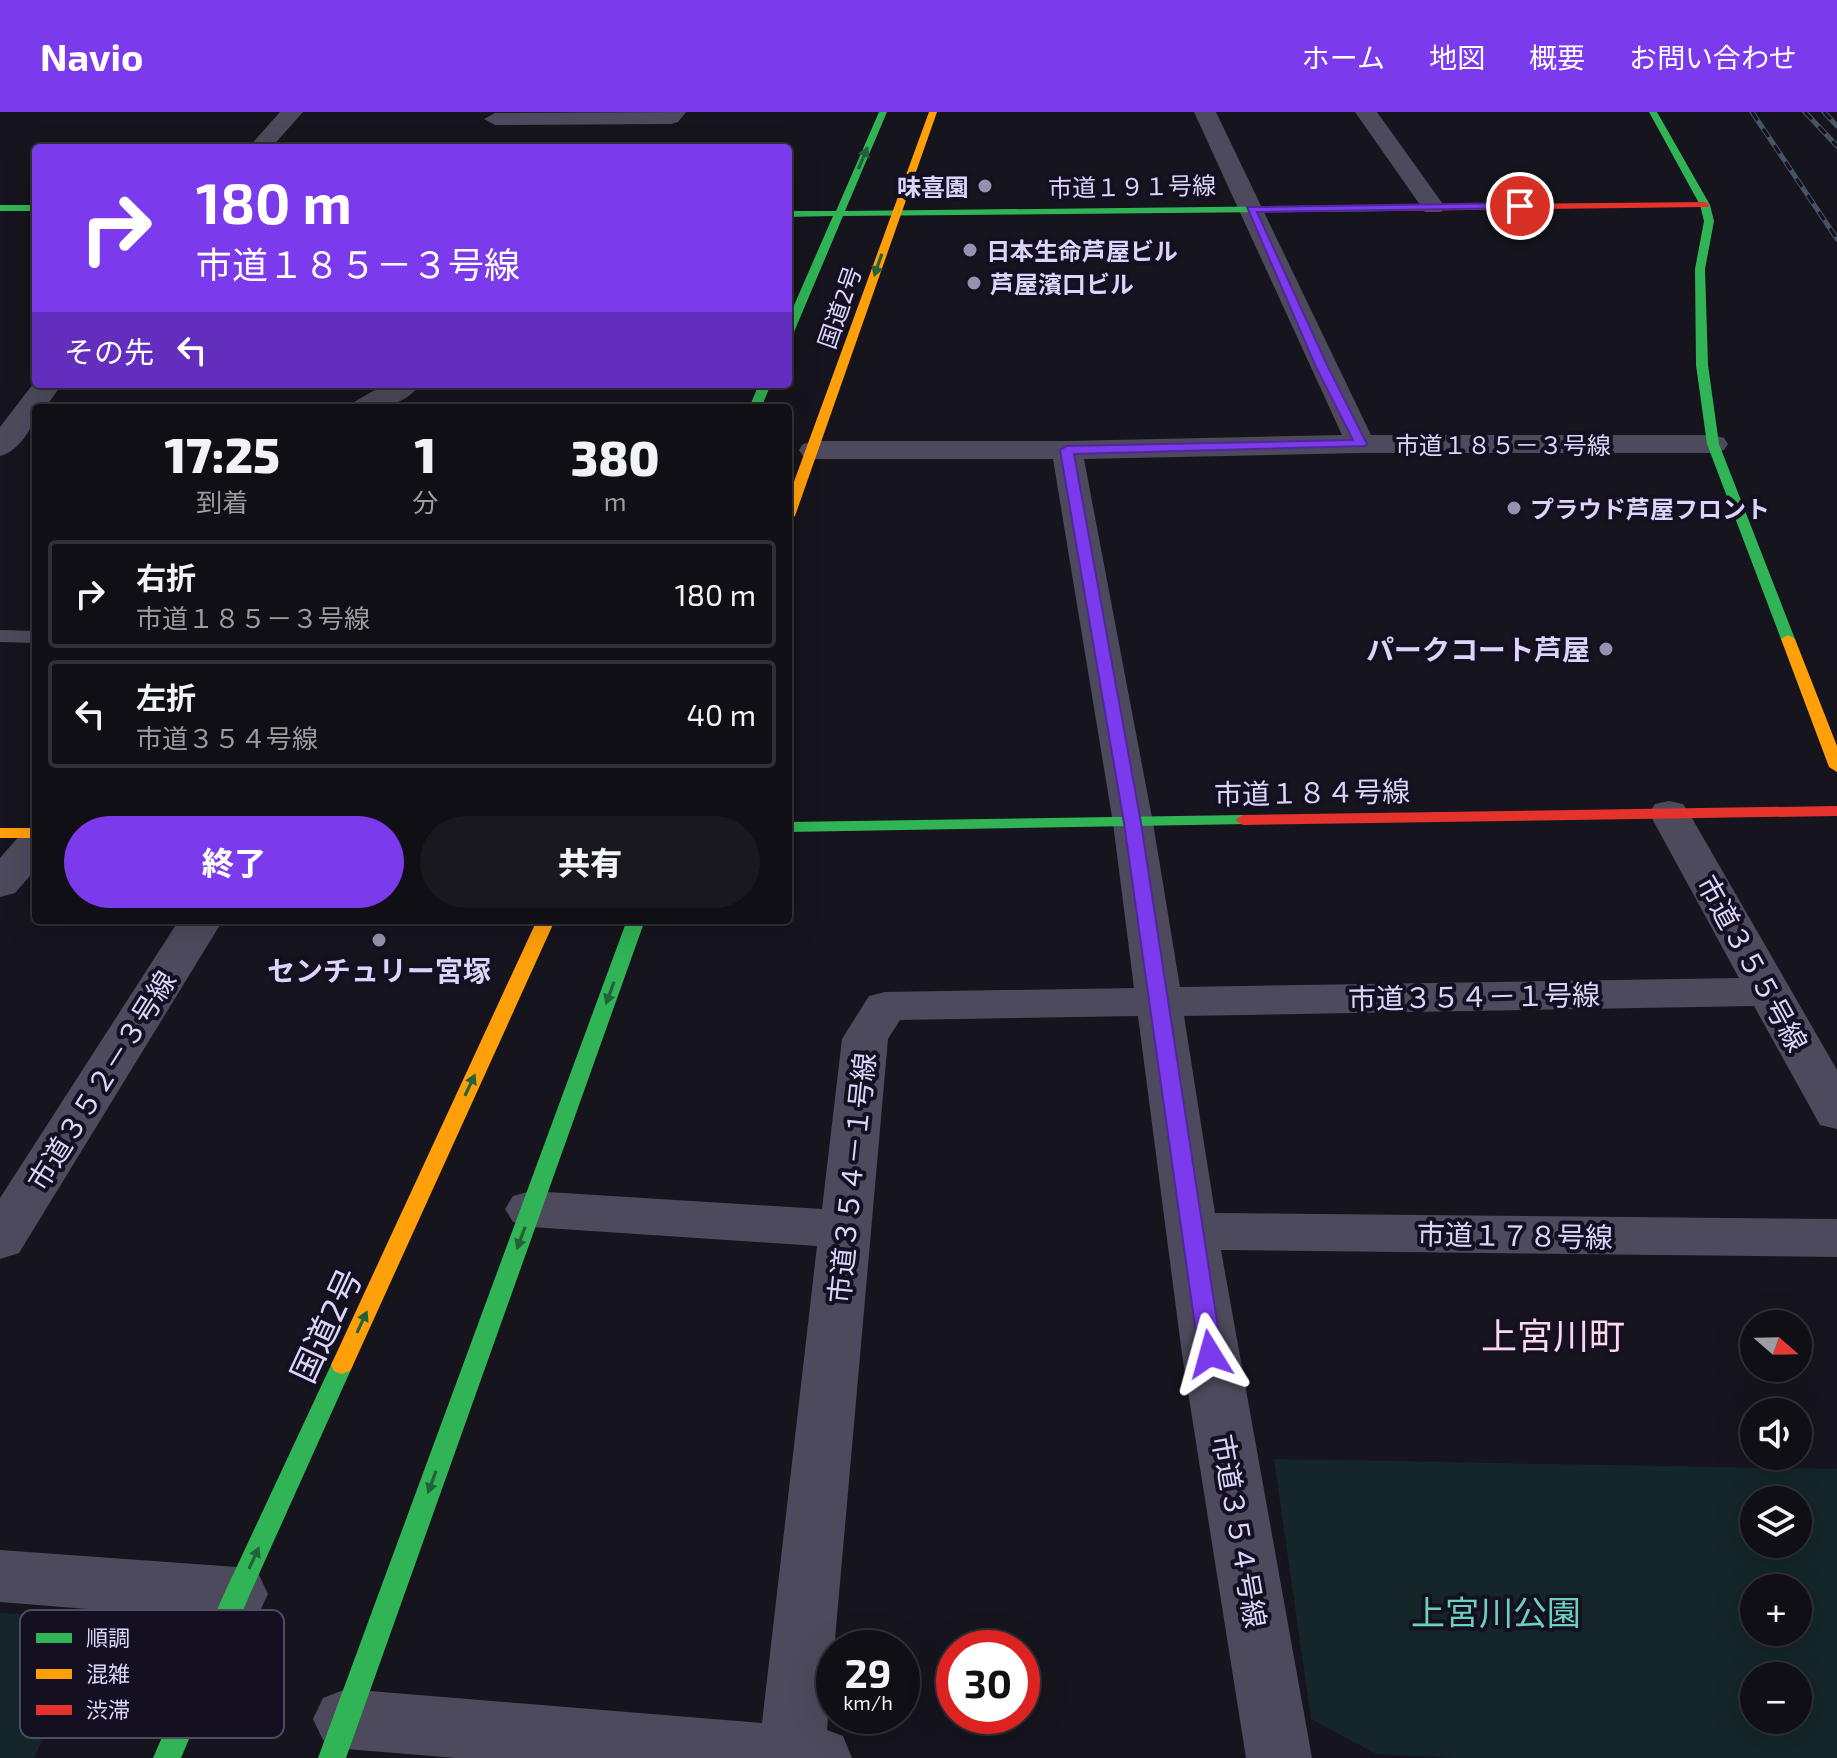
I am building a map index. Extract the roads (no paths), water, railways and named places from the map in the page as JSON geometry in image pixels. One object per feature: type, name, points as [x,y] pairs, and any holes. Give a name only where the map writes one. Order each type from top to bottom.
[{"type":"main road","name":"国道2号","points":[[792,323],[883,112]]},
{"type":"main road","name":"国道2号","points":[[792,506],[933,112]]},
{"type":"main road","points":[[1653,112],[1705,205],[1709,221],[1700,269],[1702,365],[1713,444],[1837,767]]},
{"type":"main road","name":"市道１９１号線","points":[[792,214],[1705,205]]},
{"type":"main road","points":[[0,208],[32,208]]},
{"type":"main road","name":"市道１８４号線","points":[[792,827],[1837,811]]},
{"type":"main road","points":[[0,833],[32,833]]},
{"type":"main road","name":"国道2号","points":[[230,1610],[544,924]]},
{"type":"main road","points":[[339,1738],[635,924]]},
{"type":"main road","name":"国道2号","points":[[167,1758],[176,1738]]},
{"type":"street","points":[[263,144],[292,112]]},
{"type":"street","points":[[492,123],[671,118],[675,112]]},
{"type":"street","points":[[1205,112],[1322,367],[1361,444]]},
{"type":"street","points":[[1366,112],[1433,207]]},
{"type":"street","points":[[371,404],[399,388]]},
{"type":"street","points":[[0,449],[32,406]]},
{"type":"street","name":"市道１８５－３号線","points":[[814,450],[1713,444]]},
{"type":"street","points":[[0,449],[32,451]]},
{"type":"street","name":"市道３５４号線","points":[[1067,450],[1133,823],[1192,1231],[1279,1758]]},
{"type":"street","name":"市道３５５号線","points":[[1669,813],[1837,1113]]},
{"type":"street","points":[[0,884],[32,848]]},
{"type":"street","name":"市道３５２－３号線","points":[[0,1240],[198,924]]},
{"type":"street","name":"市道３５４－１号線","points":[[801,1757],[865,1039],[885,1006],[1158,999],[1769,992]]},
{"type":"street","points":[[531,1209],[846,1229]]},
{"type":"street","name":"市道１７８号線","points":[[1192,1231],[1837,1238]]},
{"type":"street","points":[[0,1576],[237,1594]]},
{"type":"street","points":[[339,1738],[801,1757]]},
{"type":"lane","points":[[0,636],[32,637]]},
{"type":"railway","points":[[1752,112],[1837,239]]},
{"type":"railway","points":[[1805,112],[1837,146]]},
{"type":"railway","points":[[1824,112],[1837,126]]},
{"type":"place","name":"味喜園","points":[[985,186]]},
{"type":"place","name":"日本生命芦屋ビル","points":[[970,250]]},
{"type":"place","name":"芦屋濱口ビル","points":[[974,283]]},
{"type":"place","name":"プラウド芦屋フロント","points":[[1514,508]]},
{"type":"place","name":"パークコート芦屋","points":[[1606,649]]},
{"type":"place","name":"センチュリー宮塚","points":[[379,940]]},
{"type":"district","name":"上宮川町","points":[[1553,1334]]},
{"type":"park label","name":"上宮川公園","points":[[1496,1611]]}]
